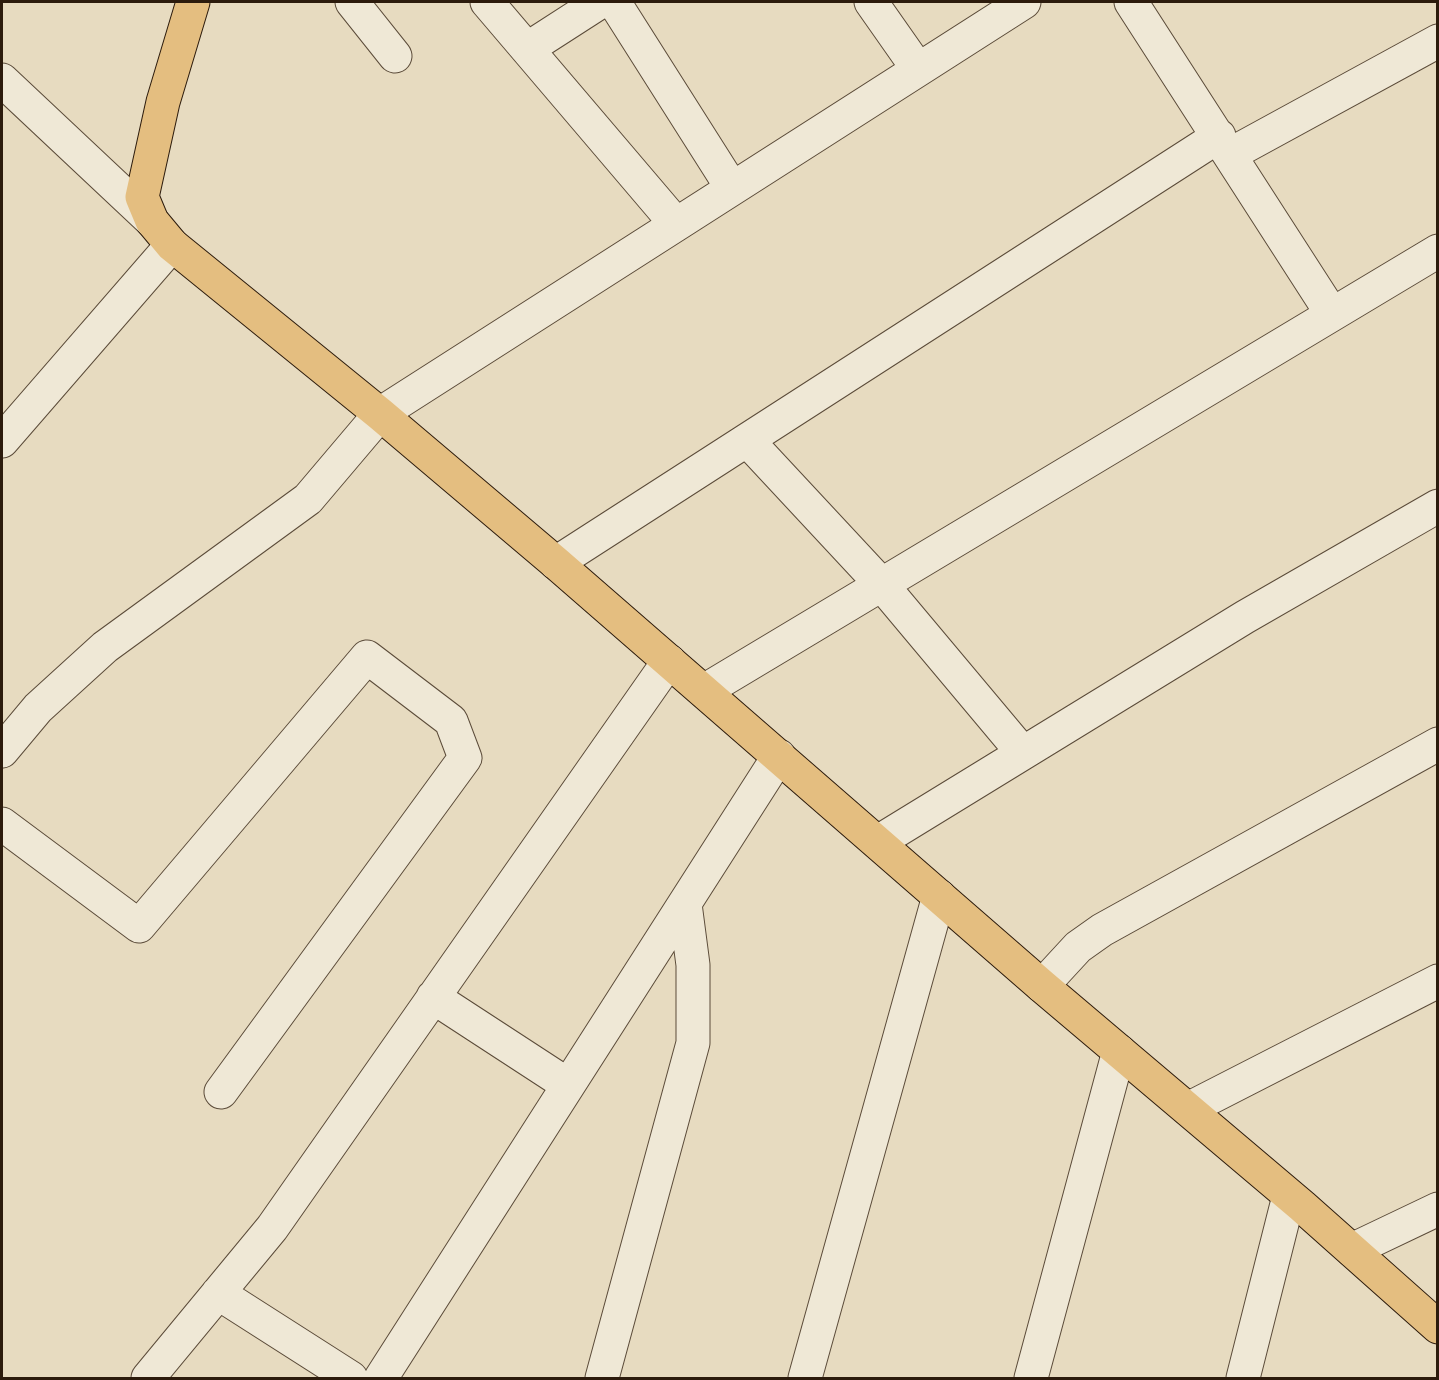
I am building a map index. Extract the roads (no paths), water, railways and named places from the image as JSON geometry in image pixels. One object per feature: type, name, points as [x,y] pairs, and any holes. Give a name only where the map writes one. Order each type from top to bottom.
[{"type":"main road","points":[[193,2],[163,102],[142,197],[162,233],[556,563],[1042,986],[1352,1250],[1437,1326]]},
{"type":"street","points":[[352,2],[395,56]]},
{"type":"street","points":[[487,2],[676,224]]},
{"type":"street","points":[[527,49],[600,2]]},
{"type":"street","points":[[614,2],[732,188]]},
{"type":"street","points":[[872,2],[918,69]]},
{"type":"street","points":[[2,752],[38,708],[105,647],[308,499],[380,414],[1024,2]]},
{"type":"street","points":[[1131,2],[1332,314]]},
{"type":"street","points":[[556,563],[747,440],[1225,145],[1437,41]]},
{"type":"street","points":[[2,80],[162,233],[2,441]]},
{"type":"street","points":[[704,691],[1437,250]]},
{"type":"street","points":[[747,440],[882,585],[1022,752]]},
{"type":"street","points":[[878,842],[1245,617],[1437,506]]},
{"type":"street","points":[[2,824],[139,926],[367,657],[451,721],[465,758],[221,1092]]},
{"type":"street","points":[[147,1378],[272,1228],[669,661]]},
{"type":"street","points":[[1042,986],[1078,947],[1102,930],[1437,744]]},
{"type":"street","points":[[381,1378],[779,756]]},
{"type":"street","points":[[805,1378],[939,896]]},
{"type":"street","points":[[602,1378],[693,1043],[693,964],[685,904]]},
{"type":"street","points":[[1188,1109],[1437,981]]},
{"type":"street","points":[[433,998],[568,1085]]},
{"type":"street","points":[[1031,1378],[1119,1051]]},
{"type":"street","points":[[1243,1378],[1289,1196]]},
{"type":"street","points":[[1352,1250],[1437,1209]]},
{"type":"street","points":[[218,1293],[351,1378]]}]
